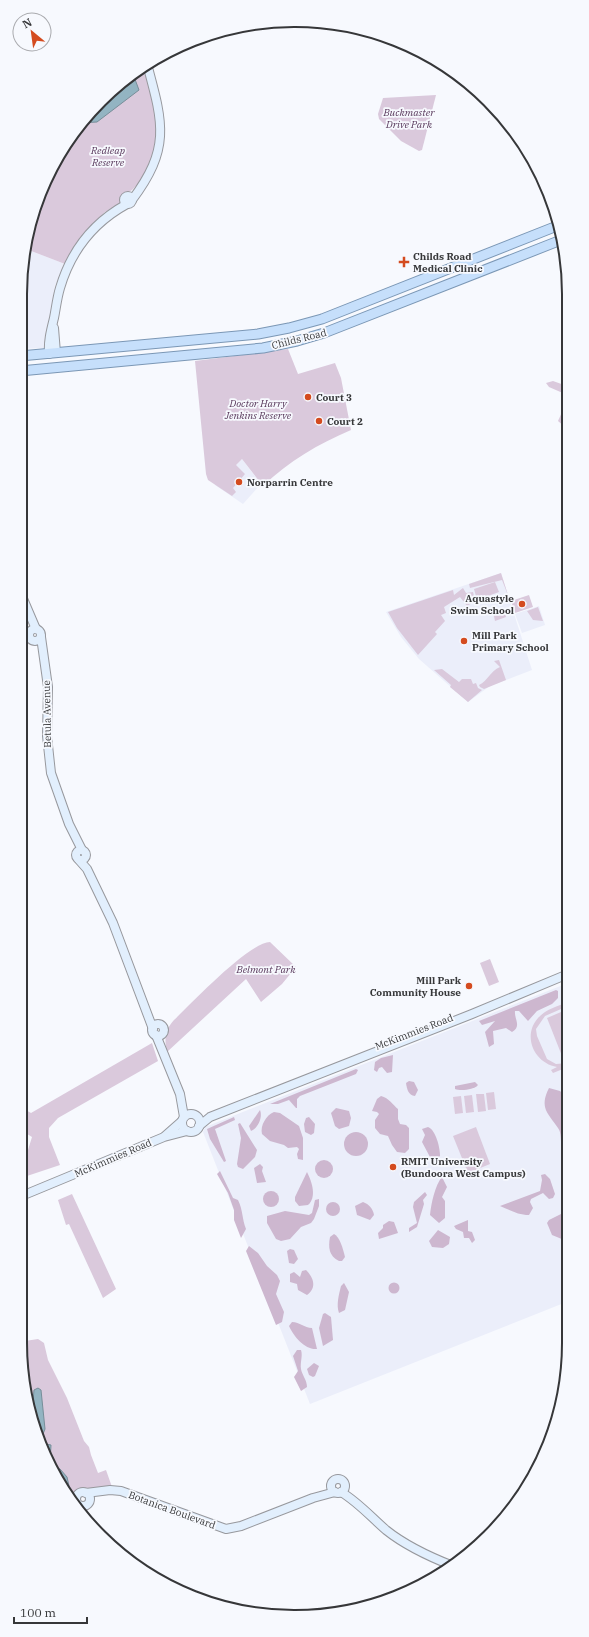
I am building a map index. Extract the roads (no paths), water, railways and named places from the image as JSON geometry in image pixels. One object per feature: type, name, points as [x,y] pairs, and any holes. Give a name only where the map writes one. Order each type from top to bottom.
[{"type":"main road","name":"Childs Road","points":[[27,356],[258,334],[289,328],[352,307],[554,227]]},
{"type":"main road","name":"Childs Road","points":[[27,370],[263,348],[297,341],[354,322],[557,242]]},
{"type":"main road","points":[[383,310],[389,302],[389,292]]},
{"type":"main road","points":[[352,307],[356,308],[359,314],[369,316]]},
{"type":"main road","points":[[352,307],[354,322]]},
{"type":"main road","points":[[53,354],[53,368]]},
{"type":"street","points":[[53,354],[49,336],[60,288],[75,253],[94,228],[128,200],[142,184],[155,161],[161,130],[160,112],[149,70]]},
{"type":"street","name":"Betula Avenue","points":[[27,609],[34,630],[41,633],[37,639],[44,657],[48,687],[47,736],[49,763],[58,797],[86,869],[113,923],[147,1010],[158,1030],[163,1051],[180,1094],[195,1115]]},
{"type":"street","name":"McKimmies Road","points":[[200,1126],[208,1118],[324,1072],[396,1039],[506,999],[562,976]]},
{"type":"street","name":"Betula Avenue","points":[[180,1094],[183,1119]]},
{"type":"street","name":"McKimmies Road","points":[[195,1115],[228,1110]]},
{"type":"street","points":[[189,1114],[195,1115],[200,1120],[200,1126],[195,1131],[187,1131],[183,1127],[183,1119],[189,1114]]},
{"type":"street","name":"McKimmies Road","points":[[164,1137],[183,1119]]},
{"type":"street","name":"McKimmies Road","points":[[27,1194],[164,1137],[187,1131]]},
{"type":"street","name":"McKimmies Road","points":[[27,1199],[55,1185],[61,1180]]},
{"type":"street","name":"Botanica Boulevard","points":[[88,1496],[98,1492],[110,1490],[121,1491],[226,1528],[241,1526],[338,1489],[356,1502],[374,1520],[398,1538],[421,1552],[446,1563]]},
{"type":"street","points":[[77,1498],[80,1493],[88,1496],[85,1506],[81,1504]]},
{"type":"water","points":[[135,80],[139,90],[97,122],[90,122],[105,105]]},
{"type":"water","points":[[38,1388],[41,1390],[45,1429],[43,1434],[33,1400],[34,1390]]},
{"type":"water","points":[[47,1444],[51,1445],[51,1452]]},
{"type":"water","points":[[59,1469],[60,1469],[67,1477],[69,1486]]},
{"type":"place","name":"Childs Road Medical Clinic","points":[[404,262]]},
{"type":"place","name":"Court 3","points":[[308,397]]},
{"type":"place","name":"Court 2","points":[[319,421]]},
{"type":"place","name":"Norparrin Centre","points":[[239,482]]},
{"type":"place","name":"Aquastyle Swim School","points":[[522,604]]},
{"type":"place","name":"Mill Park Primary School","points":[[464,641]]},
{"type":"place","name":"Mill Park Community House","points":[[469,986]]},
{"type":"place","name":"RMIT University (Bundoora West Campus)","points":[[393,1167]]},
{"type":"park label","name":"Buckmaster Drive Park","points":[[409,118]]},
{"type":"park label","name":"Redleap Reserve","points":[[108,156]]},
{"type":"park label","name":"Doctor Harry Jenkins Reserve","points":[[258,408]]},
{"type":"park label","name":"Belmont Park","points":[[266,969]]}]
